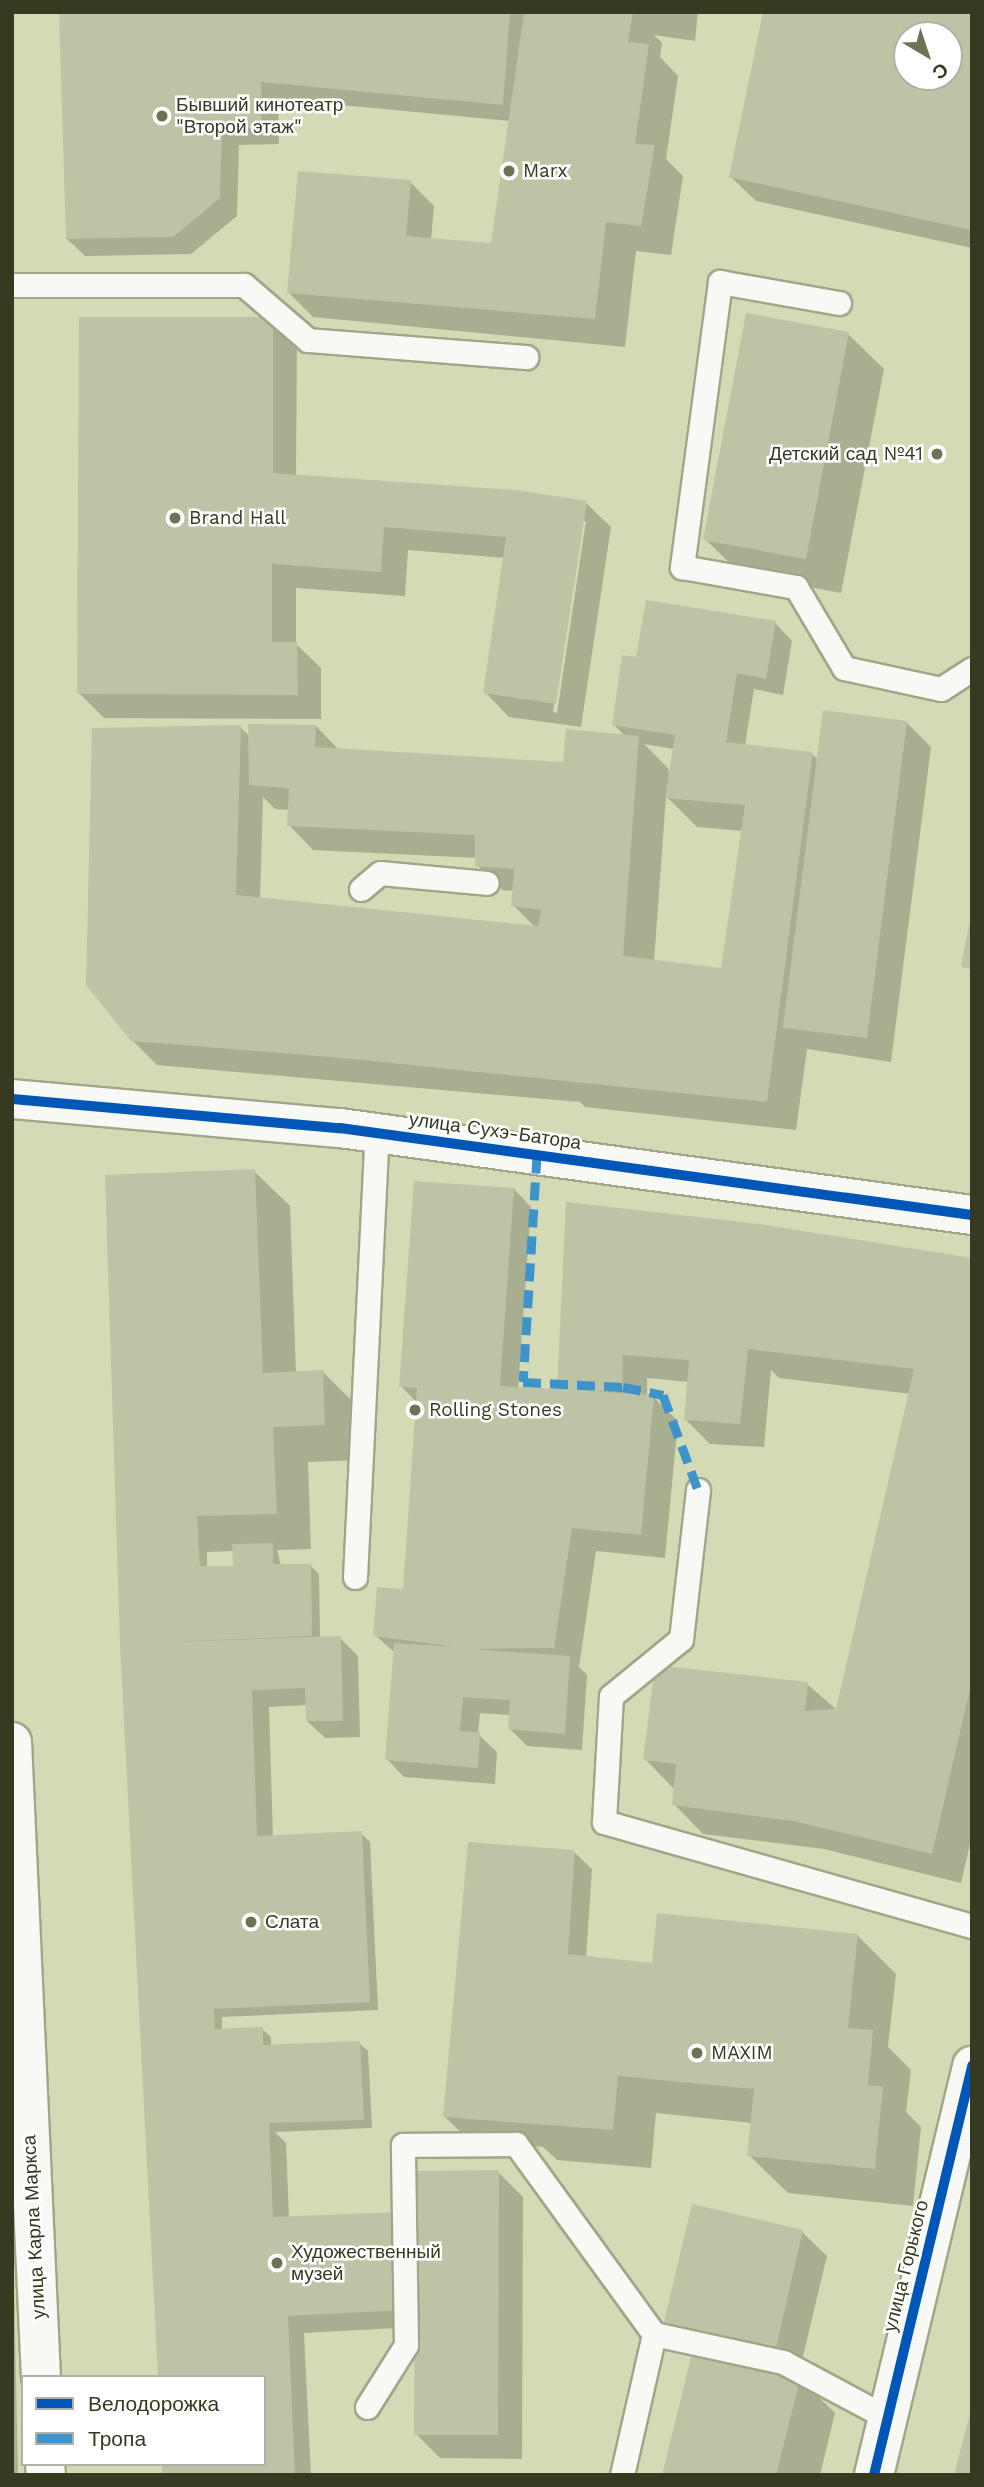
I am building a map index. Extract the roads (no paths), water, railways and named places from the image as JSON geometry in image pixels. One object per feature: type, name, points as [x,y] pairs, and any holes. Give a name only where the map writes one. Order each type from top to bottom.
[{"type":"street","name":"улица Сухэ-Батора","points":[[12,1099],[341,1116],[377,1133],[972,1215]]},
{"type":"street","name":"улица Карла Маркса","points":[[12,1742],[41,2375]]},
{"type":"street","name":"улица Горького","points":[[874,2475],[967,2111],[972,2066]]},
{"type":"lane","points":[[839,303],[720,282],[682,567],[796,587],[844,668],[941,690],[972,669]]},
{"type":"lane","points":[[12,285],[244,285],[307,340],[526,357]]},
{"type":"lane","points":[[361,889],[380,873],[487,883]]},
{"type":"lane","points":[[355,1577],[377,1133]]},
{"type":"lane","points":[[698,1490],[681,1639],[611,1696],[604,1822],[972,1926]]},
{"type":"lane","points":[[367,2407],[406,2345],[403,2145],[516,2144],[654,2334],[783,2362],[888,2418]]},
{"type":"lane","points":[[622,2475],[654,2334]]},
{"type":"place","name":"Бывший кинотеатр \"Второй этаж\"","points":[[162,116]]},
{"type":"place","name":"Marx","points":[[509,171]]},
{"type":"place","name":"Детский сад №41","points":[[937,454]]},
{"type":"place","name":"Brand Hall","points":[[175,518]]},
{"type":"place","name":"Rolling Stones","points":[[415,1410]]},
{"type":"place","name":"Слата","points":[[251,1922]]},
{"type":"place","name":"MAXIM","points":[[697,2053]]},
{"type":"place","name":"Художественный музей","points":[[277,2263]]}]
